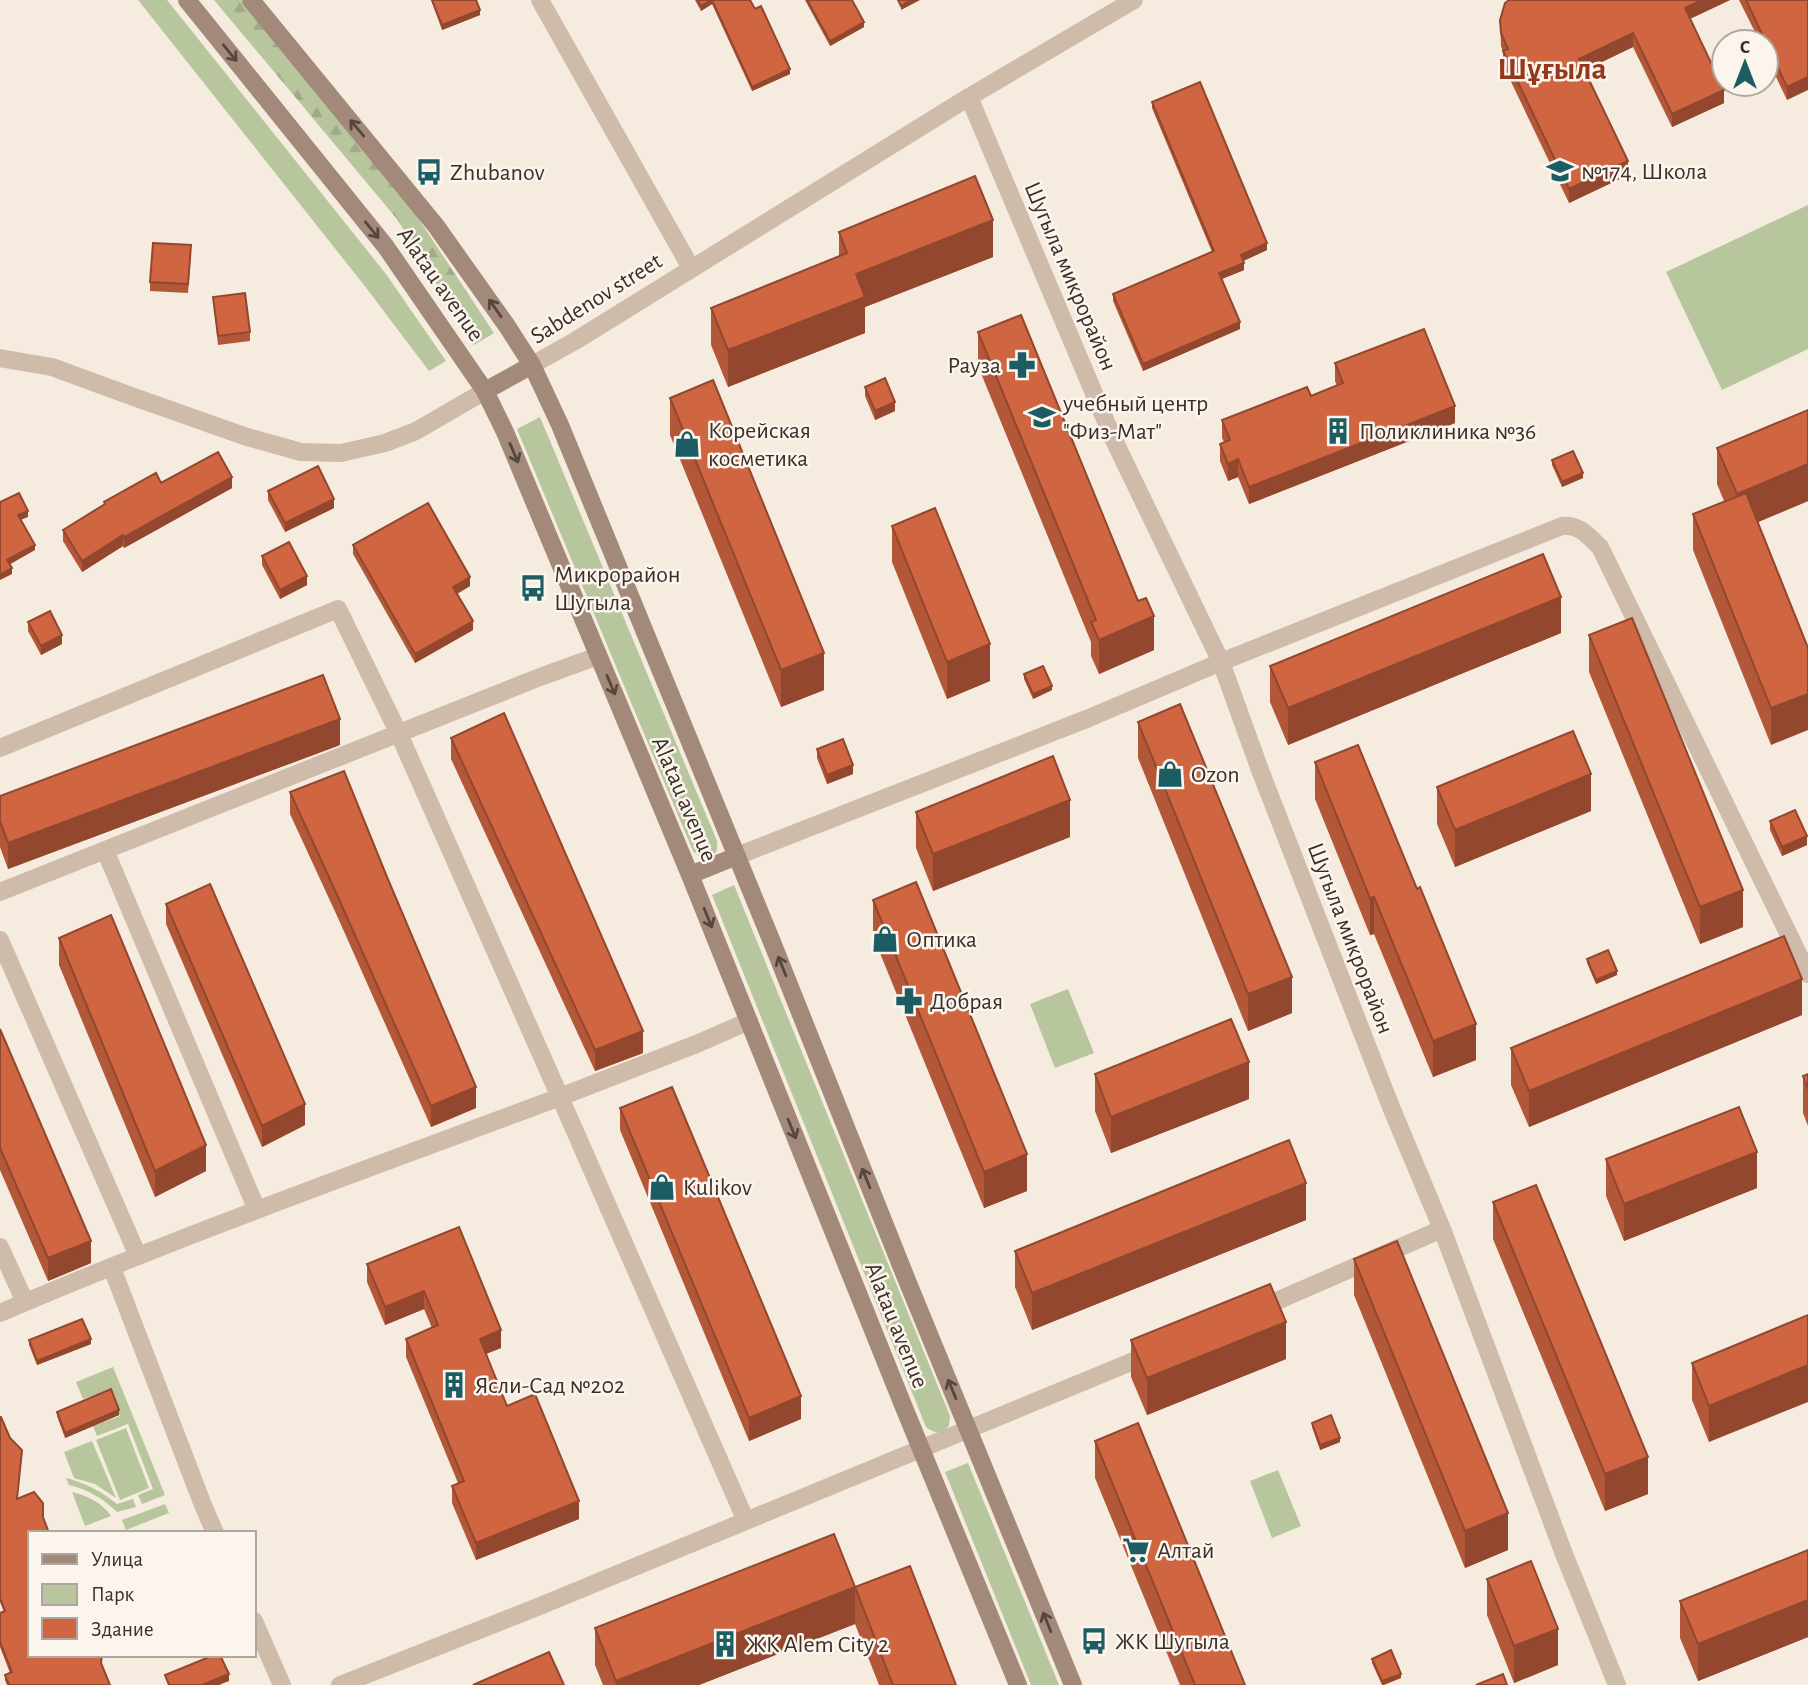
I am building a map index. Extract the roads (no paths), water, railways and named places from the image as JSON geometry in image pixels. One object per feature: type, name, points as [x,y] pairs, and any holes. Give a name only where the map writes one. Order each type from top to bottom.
[{"type":"main road","name":"Alatau avenue","points":[[187,0],[386,247],[485,391],[505,432],[690,875],[1018,1685]]},
{"type":"main road","name":"Alatau avenue","points":[[251,0],[436,226],[533,365],[737,856],[1073,1685]]},
{"type":"main road","name":"Sabdenov street","points":[[485,391],[533,365]]},
{"type":"main road","points":[[690,875],[737,856]]},
{"type":"street","points":[[540,0],[691,268]]},
{"type":"street","name":"Sabdenov street","points":[[533,365],[969,97],[1134,0]]},
{"type":"street","name":"Шугыла микрорайон","points":[[969,97],[1112,436],[1221,662],[1259,770],[1391,1107],[1442,1229],[1564,1555],[1617,1685]]},
{"type":"street","name":"Sabdenov street","points":[[0,358],[52,367],[247,437],[300,452],[341,453],[385,443],[416,431],[485,391]]},
{"type":"street","points":[[737,856],[1089,718],[1221,662],[1562,526],[1578,527],[1600,547],[1808,974]]},
{"type":"street","points":[[0,748],[338,609],[399,734],[746,1521]]},
{"type":"street","points":[[0,892],[598,656]]},
{"type":"street","points":[[105,850],[257,1210]]},
{"type":"street","points":[[0,940],[138,1256]]},
{"type":"street","points":[[0,1313],[138,1256],[560,1097],[749,1021]]},
{"type":"street","points":[[1241,1316],[1442,1229]]},
{"type":"street","points":[[0,1247],[24,1302]]},
{"type":"street","points":[[112,1268],[214,1531]]},
{"type":"street","points":[[340,1685],[969,1430],[1166,1347]]},
{"type":"street","points":[[256,1625],[282,1685]]},
{"type":"place","name":"№174, Школа","points":[[1560,171]]},
{"type":"place","name":"Zhubanov","points":[[429,172]]},
{"type":"place","name":"Рауза","points":[[1022,365]]},
{"type":"place","name":"учебный центр \"Физ-Мат\"","points":[[1042,417]]},
{"type":"place","name":"Поликлиника №36","points":[[1338,431]]},
{"type":"place","name":"Корейская косметика","points":[[687,444]]},
{"type":"place","name":"Микрорайон Шугыла","points":[[533,588]]},
{"type":"place","name":"Ozon","points":[[1170,774]]},
{"type":"place","name":"Оптика","points":[[885,939]]},
{"type":"place","name":"Добрая","points":[[909,1001]]},
{"type":"place","name":"Kulikov","points":[[662,1187]]},
{"type":"place","name":"Ясли-Сад №202","points":[[454,1385]]},
{"type":"place","name":"Алтай","points":[[1136,1550]]},
{"type":"place","name":"ЖК Шугыла","points":[[1094,1641]]},
{"type":"place","name":"ЖК Alem City 2","points":[[725,1644]]},
{"type":"district","name":"Шұғыла","points":[[1552,68]]}]
